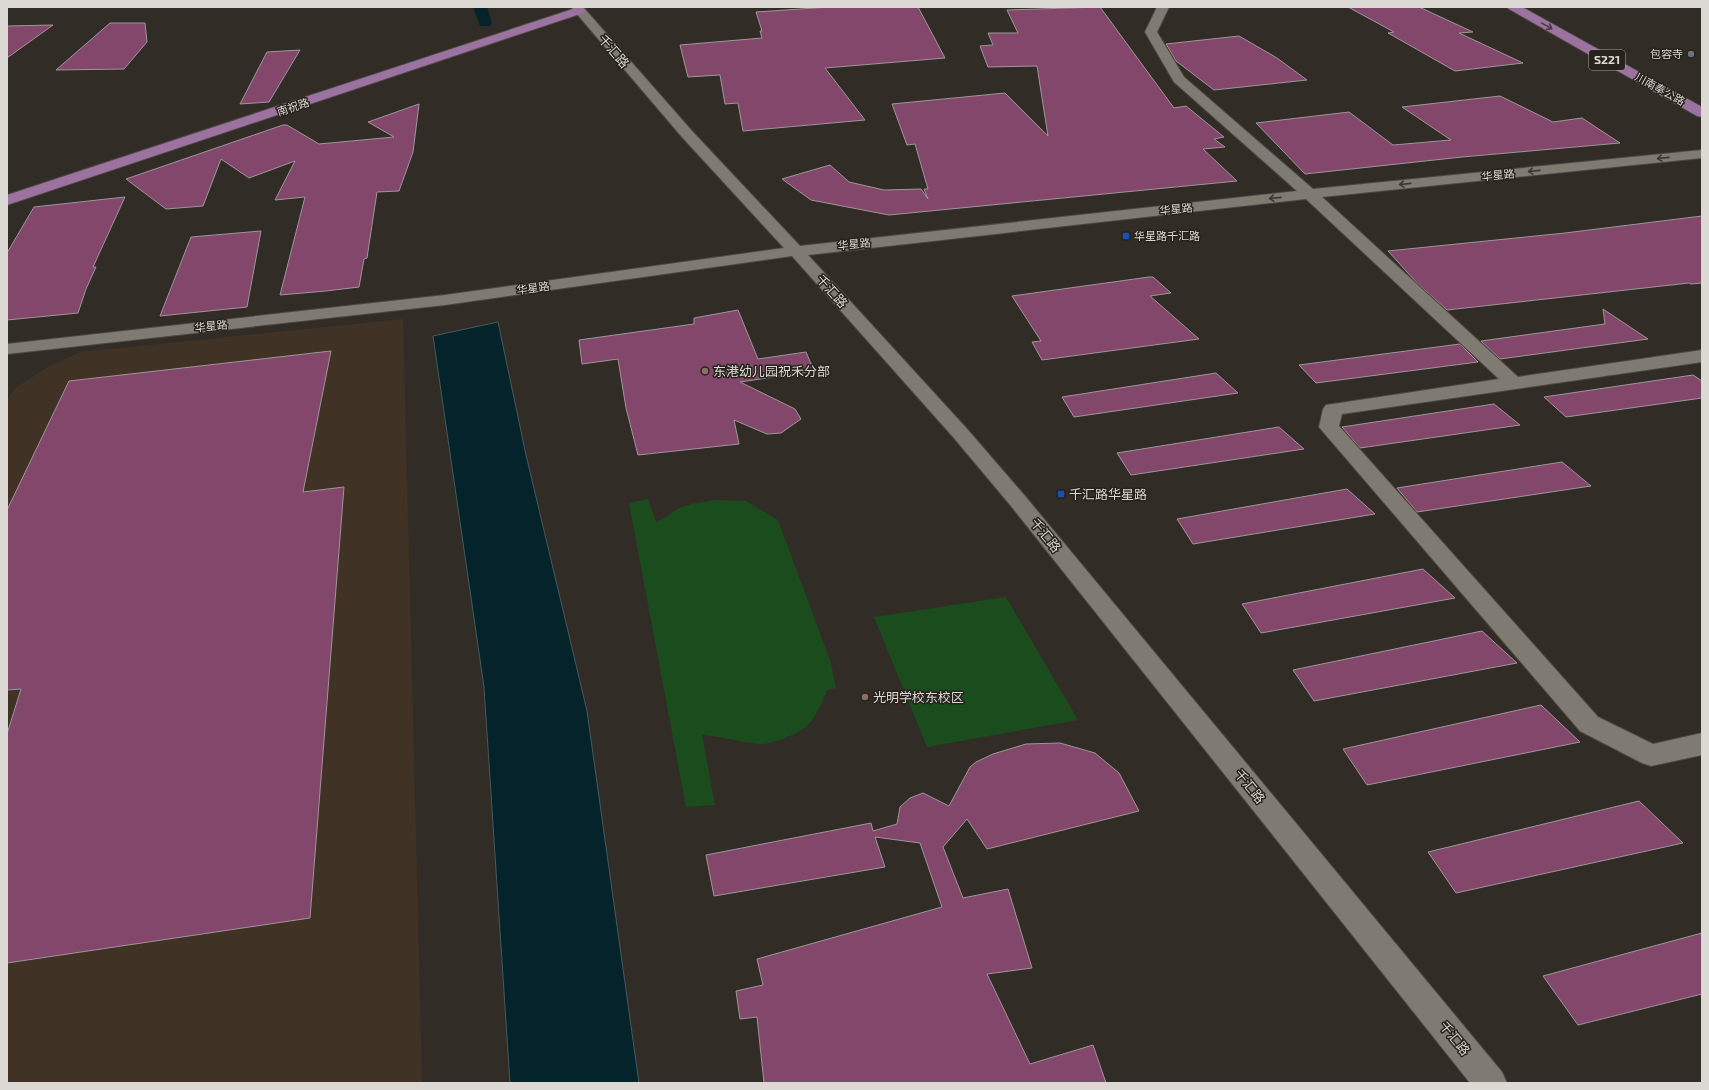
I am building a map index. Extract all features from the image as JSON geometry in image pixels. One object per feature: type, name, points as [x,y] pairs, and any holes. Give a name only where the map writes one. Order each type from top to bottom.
[{"type":"main road","name":"川南奉公路","points":[[1513,7],[1702,113]]},
{"type":"main road","name":"南祝路","points":[[7,200],[578,9]]},
{"type":"street","points":[[1163,7],[1152,32],[1179,80],[1310,194],[1514,383]]},
{"type":"street","name":"千汇路","points":[[578,9],[687,134],[796,251],[961,434],[1018,501],[1491,1083]]},
{"type":"street","name":"华星路","points":[[7,349],[445,300],[796,251],[1310,194],[1702,154]]},
{"type":"street","points":[[796,251],[855,252],[1702,168]]},
{"type":"street","points":[[1702,356],[1333,409],[1329,427],[1589,724],[1651,755],[1702,744]]},
{"type":"shaded area","points":[[403,319],[422,1083],[7,1083],[7,400],[14,389],[49,366],[81,352]]},
{"type":"green space","points":[[648,499],[656,522],[668,516],[677,509],[691,504],[715,500],[746,501],[778,520],[831,663],[836,688],[827,690],[816,715],[802,730],[790,736],[765,744],[702,735],[715,805],[686,807],[629,503]]},
{"type":"green space","points":[[1006,597],[1078,720],[927,747],[874,617]]},
{"type":"water","points":[[498,322],[526,455],[587,711],[639,1083],[510,1083],[484,687],[433,336]]},
{"type":"building","points":[[830,7],[918,7],[945,58],[825,68],[865,120],[743,131],[738,103],[725,104],[720,75],[688,77],[680,45],[762,38],[760,31],[762,31],[756,12]]},
{"type":"building","points":[[1100,7],[1174,108],[1186,106],[1224,137],[1214,139],[1225,147],[1203,149],[1237,181],[889,215],[811,200],[782,179],[830,165],[849,182],[884,190],[921,189],[928,199],[924,189],[928,189],[915,144],[907,145],[892,104],[1005,93],[1048,136],[1037,66],[988,67],[980,46],[993,45],[988,33],[1018,33],[1007,10]]},
{"type":"building","points":[[1348,7],[1419,7],[1473,32],[1459,33],[1523,63],[1455,71],[1388,33],[1394,32]]},
{"type":"building","points":[[110,23],[145,23],[147,42],[124,69],[56,70]]},
{"type":"building","points":[[53,25],[7,58],[7,26]]},
{"type":"building","points":[[1239,36],[1277,58],[1307,80],[1214,90],[1176,61],[1166,44]]},
{"type":"building","points":[[300,50],[269,102],[240,104],[267,52]]},
{"type":"building","points":[[1500,96],[1553,122],[1582,118],[1620,143],[1462,157],[1305,174],[1256,123],[1349,112],[1393,145],[1451,140],[1402,107]]},
{"type":"building","points":[[419,104],[413,152],[399,191],[377,192],[367,258],[364,259],[359,287],[280,295],[305,197],[275,200],[295,161],[249,178],[221,159],[203,206],[166,209],[126,179],[283,125],[287,125],[319,144],[394,137],[368,122]]},
{"type":"building","points":[[125,197],[93,267],[96,267],[86,289],[78,313],[7,320],[7,253],[34,207]]},
{"type":"building","points":[[1702,216],[1702,283],[1689,283],[1447,310],[1416,282],[1388,251],[1565,233]]},
{"type":"building","points":[[261,231],[247,307],[160,316],[191,237]]},
{"type":"building","points":[[1153,277],[1171,293],[1150,296],[1199,339],[1042,360],[1032,342],[1041,341],[1012,296]]},
{"type":"building","points":[[1603,309],[1648,339],[1500,359],[1481,341],[1605,324]]},
{"type":"building","points":[[738,310],[758,359],[806,352],[814,371],[740,382],[795,409],[801,419],[781,433],[767,434],[734,420],[739,444],[638,455],[626,408],[618,359],[582,364],[579,340],[694,324],[694,318]]},
{"type":"building","points":[[1460,344],[1478,362],[1316,383],[1299,365]]},
{"type":"building","points":[[331,351],[303,492],[344,487],[310,918],[7,963],[7,734],[21,689],[7,690],[7,510],[69,381]]},
{"type":"building","points":[[1216,373],[1238,393],[1074,417],[1062,397]]},
{"type":"building","points":[[1693,375],[1702,381],[1702,398],[1566,417],[1544,397]]},
{"type":"building","points":[[1494,404],[1520,425],[1360,448],[1342,427]]},
{"type":"building","points":[[1279,427],[1304,449],[1131,475],[1117,453]]},
{"type":"building","points":[[1562,462],[1591,486],[1417,512],[1397,488]]},
{"type":"building","points":[[1347,489],[1375,514],[1193,544],[1177,519]]},
{"type":"building","points":[[1423,569],[1455,598],[1261,633],[1242,604]]},
{"type":"building","points":[[1482,631],[1517,663],[1314,701],[1293,670]]},
{"type":"building","points":[[1541,705],[1580,742],[1367,785],[1343,749]]},
{"type":"building","points":[[1060,743],[1095,753],[1119,773],[1139,811],[987,849],[967,819],[943,847],[963,898],[1008,889],[1032,968],[987,974],[1030,1064],[1093,1045],[1106,1083],[764,1083],[757,1017],[740,1019],[736,991],[763,985],[757,959],[942,907],[920,843],[875,837],[885,867],[714,896],[706,855],[871,823],[873,831],[897,824],[900,807],[910,798],[923,793],[949,806],[970,767],[976,762],[993,754],[1026,744]]},
{"type":"building","points":[[1639,801],[1683,843],[1456,893],[1428,852]]},
{"type":"building","points":[[1702,933],[1702,994],[1578,1025],[1543,976]]},
{"type":"waterway","points":[[480,7],[485,23]]},
{"type":"place","name":"包容寺","points":[[1691,54]]},
{"type":"place","name":"华星路千汇路","points":[[1126,236]]},
{"type":"place","name":"东港幼儿园祝禾分部","points":[[705,371]]},
{"type":"place","name":"千汇路华星路","points":[[1061,494]]},
{"type":"place","name":"光明学校东校区","points":[[865,697]]}]
